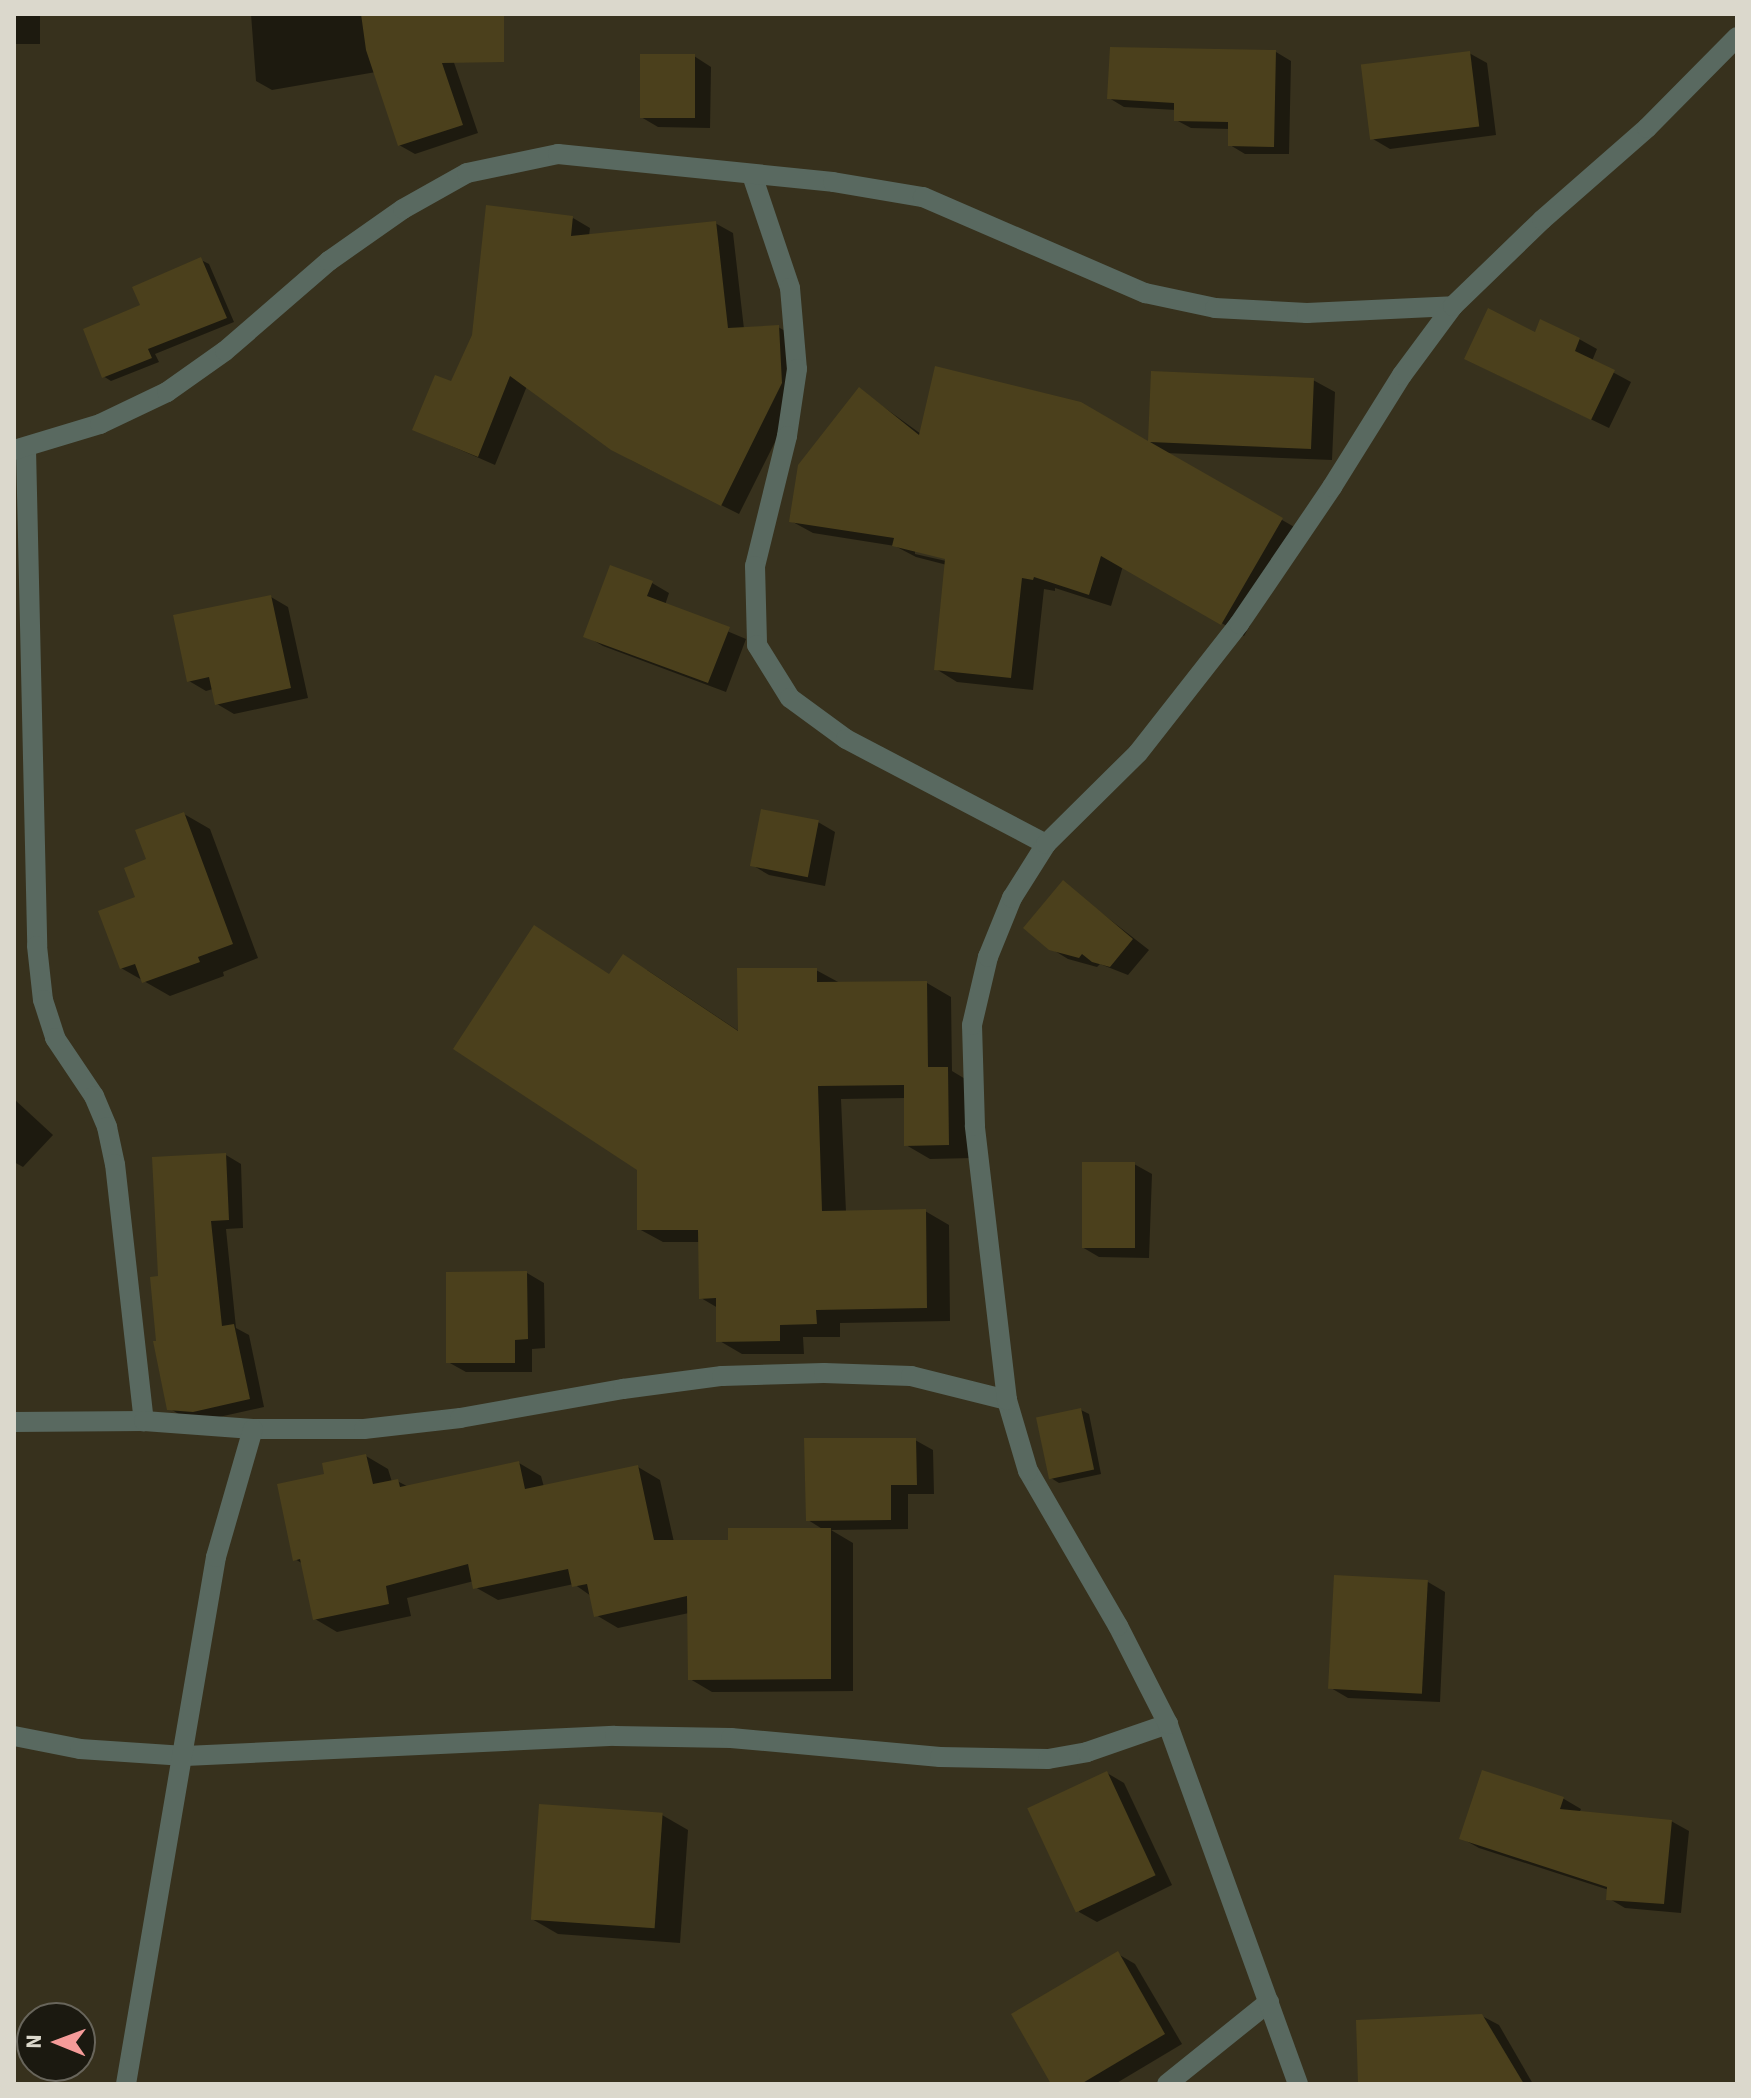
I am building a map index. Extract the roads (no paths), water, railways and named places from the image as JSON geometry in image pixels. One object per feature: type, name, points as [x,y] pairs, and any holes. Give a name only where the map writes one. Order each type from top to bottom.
[{"type":"street","points":[[1298,2084],[1168,1724],[1118,1626],[1028,1471],[1007,1400],[975,1126],[972,1025],[994,942],[1012,898],[1046,844],[1138,753],[1239,624],[1332,487],[1402,375],[1453,306],[1542,220],[1647,128],[1737,37]]},
{"type":"street","points":[[144,1421],[115,1164],[107,1127],[94,1096],[55,1038],[43,1000],[37,946],[20,450],[100,424],[167,392],[225,351],[329,261],[403,209],[467,173],[558,154],[833,182],[923,197],[1145,293],[1215,308],[1307,313],[1453,306]]},
{"type":"street","points":[[752,175],[790,288],[797,369],[787,436],[755,566],[757,645],[790,698],[846,739],[1046,844]]},
{"type":"street","points":[[14,1422],[144,1421],[253,1429],[364,1429],[460,1418],[623,1389],[722,1376],[824,1373],[911,1376],[1007,1400]]},
{"type":"street","points":[[126,2084],[185,1756],[216,1557],[253,1429]]},
{"type":"street","points":[[14,1736],[80,1749],[185,1756],[615,1736],[731,1738],[940,1757],[1048,1759],[1087,1752],[1168,1724]]},
{"type":"street","points":[[1167,2084],[1269,2002]]}]
